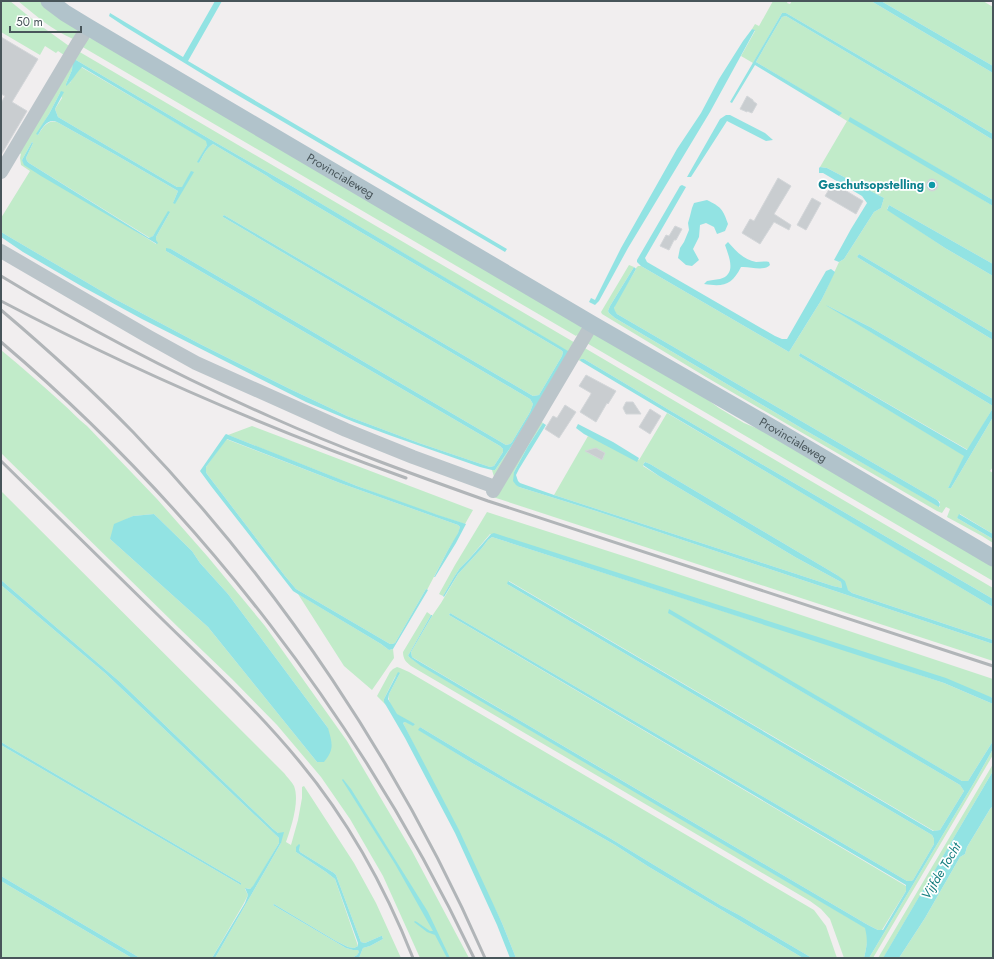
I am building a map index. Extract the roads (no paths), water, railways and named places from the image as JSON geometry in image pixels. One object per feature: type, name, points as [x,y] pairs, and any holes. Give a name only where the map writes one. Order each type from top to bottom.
[{"type":"main road","name":"Provincialeweg","points":[[49,1],[88,27],[592,324],[778,430],[993,558]]},
{"type":"lane","points":[[1,172],[88,27]]},
{"type":"lane","points":[[1,251],[136,330],[196,363],[346,430],[494,489],[592,324]]},
{"type":"water","points":[[215,1],[222,1],[188,61],[507,249],[505,252],[227,89],[109,16],[110,13],[183,57]]},
{"type":"water","points":[[871,1],[881,1],[993,66],[993,73]]},
{"type":"water","points":[[782,13],[786,13],[993,134],[993,140],[786,16],[782,17],[756,62],[842,113],[839,116],[755,65],[732,103],[730,102]]},
{"type":"water","points":[[752,29],[755,30],[710,112],[628,248],[599,301],[595,305],[589,302],[591,298],[595,300],[621,248],[677,149],[701,113],[719,79]]},
{"type":"water","points":[[73,60],[76,60],[295,188],[568,351],[515,441],[495,470],[480,467],[389,435],[306,402],[142,319],[83,287],[23,252],[1,237],[1,232],[115,299],[200,344],[347,416],[419,443],[490,467],[494,466],[503,452],[503,449],[500,446],[166,251],[166,248],[171,249],[506,445],[512,442],[530,412],[533,404],[530,399],[223,216],[224,215],[533,396],[539,395],[562,356],[563,352],[561,350],[213,144],[207,150],[199,163],[197,162],[207,145],[206,141],[82,67],[66,86],[72,70]]},
{"type":"water","points":[[61,91],[64,92],[55,109],[58,117],[177,187],[182,187],[191,171],[194,172],[175,204],[173,203],[178,191],[57,122],[51,121],[43,127],[38,135],[36,134]]},
{"type":"water","points":[[726,115],[730,115],[765,133],[773,140],[766,141],[727,121],[691,177],[687,177],[720,119]]},
{"type":"water","points":[[850,117],[993,200],[993,206],[848,121]]},
{"type":"water","points":[[32,142],[33,143],[26,158],[29,163],[149,238],[153,236],[168,211],[170,212],[156,237],[158,243],[157,244],[24,165],[22,160]]},
{"type":"water","points":[[820,167],[827,168],[884,198],[881,208],[874,212],[844,259],[839,262],[834,260],[867,203],[862,196],[823,173],[819,173]]},
{"type":"water","points":[[682,185],[686,187],[645,258],[647,262],[775,336],[782,339],[787,339],[826,271],[831,269],[835,272],[822,299],[789,352],[641,266],[637,262],[680,186]]},
{"type":"water","points":[[707,200],[721,209],[728,224],[725,231],[717,234],[714,227],[706,223],[700,225],[699,237],[693,249],[699,260],[692,266],[686,265],[678,258],[680,248],[689,230],[688,223],[692,208],[694,203]]},
{"type":"water","points":[[889,205],[993,264],[993,276],[945,248],[887,210]]},
{"type":"water","points":[[728,242],[744,257],[756,262],[769,262],[770,265],[764,268],[741,267],[734,278],[727,283],[722,285],[704,284],[707,281],[725,277],[729,273],[730,260],[725,245]]},
{"type":"water","points":[[859,254],[993,333],[993,340],[857,257]]},
{"type":"water","points":[[634,267],[636,269],[614,308],[617,314],[937,500],[940,504],[939,507],[615,318],[608,311]]},
{"type":"water","points":[[826,305],[870,327],[993,399],[993,406],[827,306]]},
{"type":"water","points":[[800,353],[967,450],[993,408],[993,417],[951,488],[948,488],[964,456],[799,356]]},
{"type":"water","points":[[584,359],[993,599],[993,607],[582,362],[580,360]]},
{"type":"water","points":[[543,423],[546,425],[516,475],[520,483],[842,588],[841,582],[795,557],[659,476],[643,465],[645,462],[837,575],[845,581],[848,590],[852,593],[993,640],[993,644],[596,511],[519,487],[513,481],[514,472]]},
{"type":"water","points":[[578,424],[613,442],[639,458],[637,462],[584,434],[576,428]]},
{"type":"water","points":[[226,434],[357,486],[466,524],[456,543],[434,577],[458,533],[460,527],[458,525],[340,483],[227,439],[206,467],[207,474],[296,589],[390,644],[395,643],[426,589],[428,590],[393,649],[389,650],[293,591],[211,486],[200,471]]},
{"type":"water","points":[[154,514],[192,551],[200,563],[228,594],[328,728],[332,746],[330,753],[324,762],[317,762],[208,627],[110,539],[114,524],[133,516]]},
{"type":"water","points":[[959,514],[993,534],[993,539],[957,518]]},
{"type":"water","points":[[494,533],[946,678],[993,698],[993,704],[944,683],[492,537],[458,574],[444,597],[443,596],[460,568],[491,534]]},
{"type":"water","points":[[1,580],[120,682],[273,829],[278,833],[284,832],[281,843],[215,958],[212,958],[245,903],[248,895],[245,888],[250,889],[253,886],[279,843],[279,838],[105,673],[1,585]]},
{"type":"water","points":[[508,581],[933,831],[940,830],[964,791],[960,785],[668,613],[669,609],[962,781],[968,781],[993,741],[993,749],[975,781],[869,958],[864,958],[867,943],[865,928],[421,666],[408,655],[432,615],[411,652],[412,657],[878,930],[883,930],[906,891],[906,885],[449,615],[450,613],[907,881],[913,880],[934,844],[932,835],[507,584]]},
{"type":"water","points":[[398,672],[400,673],[388,699],[397,714],[415,724],[413,726],[405,722],[403,723],[459,830],[502,923],[516,958],[510,958],[497,925],[455,833],[405,738],[384,702],[384,699]]},
{"type":"water","points":[[420,727],[812,958],[803,958],[649,867],[615,845],[472,763],[418,730]]},
{"type":"water","points":[[1,742],[241,883],[241,885],[1,745]]},
{"type":"water","name":"Vijfde Tocht","points":[[993,771],[993,806],[967,847],[965,854],[960,857],[925,918],[899,958],[883,958]]},
{"type":"water","points":[[343,779],[351,789],[428,912],[450,958],[447,958],[435,935],[427,932],[414,922],[415,921],[430,931],[433,931],[395,864],[342,780]]},
{"type":"water","points":[[299,844],[300,852],[336,875],[361,942],[365,943],[382,936],[383,939],[363,948],[359,958],[352,958],[357,955],[359,952],[358,950],[346,948],[273,905],[274,904],[348,947],[354,948],[358,946],[335,879],[296,852],[296,847]]},
{"type":"water","points":[[1,876],[140,958],[132,958],[1,881]]},
{"type":"railway","points":[[1,276],[100,333],[202,385],[298,429],[352,451],[488,501],[993,666]]},
{"type":"railway","points":[[1,301],[100,351],[200,397],[302,439],[406,478]]},
{"type":"railway","points":[[1,310],[35,339],[133,432],[187,491],[238,551],[287,615],[332,680],[375,747],[415,815],[452,886],[485,958]]},
{"type":"railway","points":[[1,342],[74,407],[143,476],[209,549],[270,625],[328,704],[381,786],[430,871],[474,958]]},
{"type":"railway","points":[[1,461],[232,688],[299,761],[334,807],[364,855],[378,880],[413,958]]},
{"type":"place","name":"Geschutsopstelling","points":[[932,185]]}]
